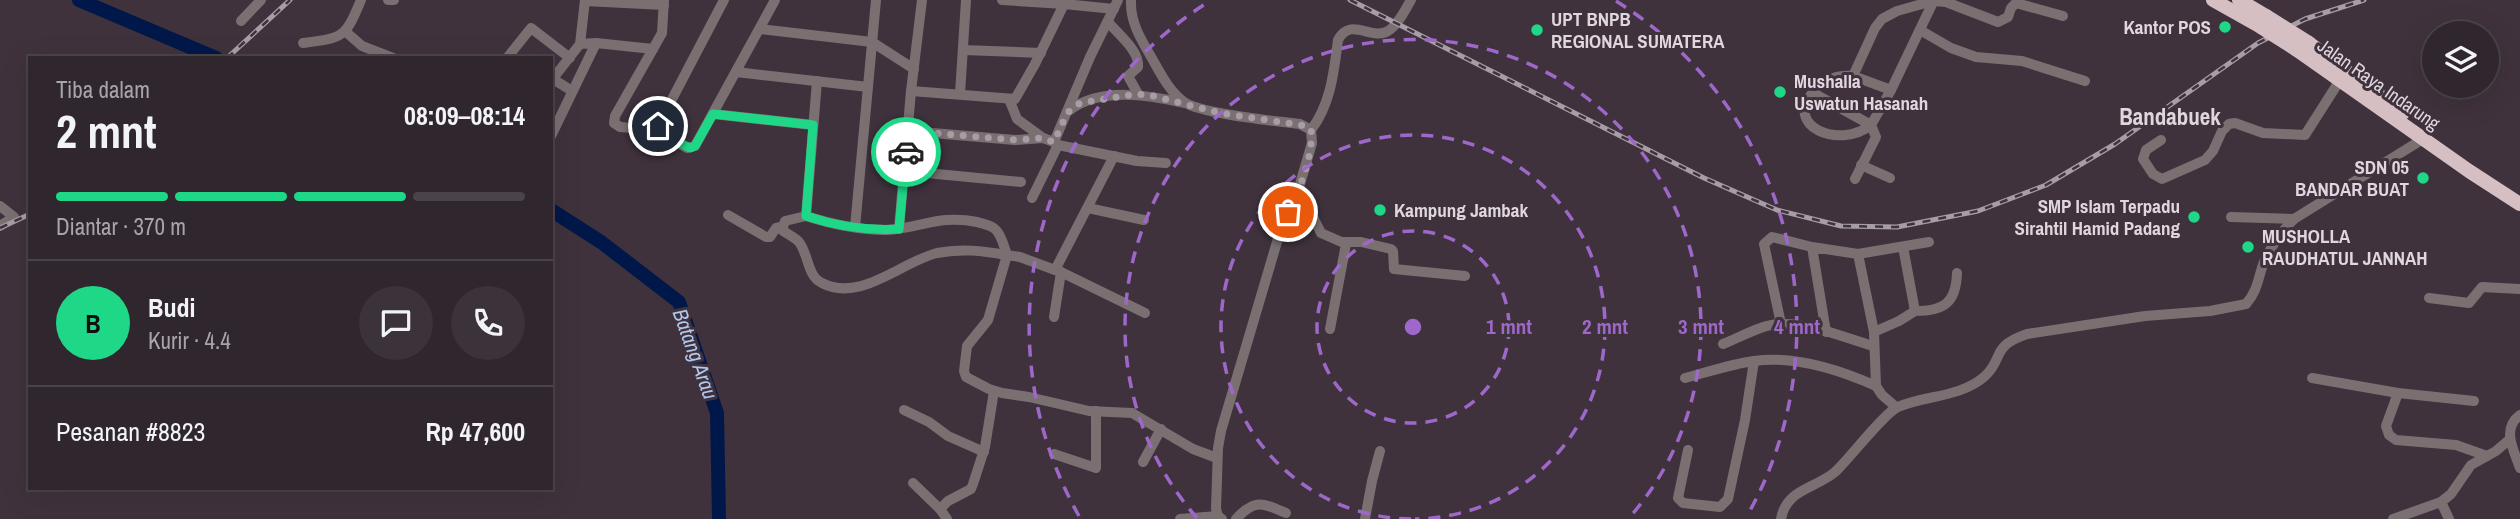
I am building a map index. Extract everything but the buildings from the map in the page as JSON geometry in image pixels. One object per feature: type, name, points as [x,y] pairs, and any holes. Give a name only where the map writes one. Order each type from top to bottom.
[{"type":"highway","name":"Jalan Raya Indarung","points":[[2213,0],[2264,21]]},
{"type":"highway","name":"Jalan Raya Indarung","points":[[2239,0],[2423,139],[2520,204]]},
{"type":"highway","name":"Jalan Raya Indarung","points":[[2335,72],[2520,193]]},
{"type":"street","points":[[241,21],[261,0]]},
{"type":"street","points":[[303,43],[340,37],[346,32],[361,0]]},
{"type":"street","points":[[658,130],[661,118],[723,0]]},
{"type":"street","points":[[553,79],[580,44],[585,1],[664,2],[662,33],[615,116],[614,123],[620,127],[658,130],[687,148],[692,148],[775,0]]},
{"type":"street","points":[[856,227],[876,0]]},
{"type":"street","points":[[899,229],[922,0]]},
{"type":"street","points":[[960,94],[966,0]]},
{"type":"street","points":[[1002,0],[1116,5],[1032,198]]},
{"type":"street","points":[[1130,0],[1131,13],[1139,36],[1165,83],[1186,104]]},
{"type":"street","points":[[1180,519],[1220,518],[1217,448],[1282,225],[1300,184],[1312,143],[1311,130],[1319,120],[1330,91],[1339,37],[1351,29],[1379,34],[1387,32],[1411,0]]},
{"type":"street","points":[[1853,75],[1882,19],[1897,11],[1934,1],[1955,4],[1998,22],[2008,17],[2016,3],[2063,16]]},
{"type":"street","points":[[1891,90],[1853,75],[1833,77],[1812,93],[1805,110],[1807,119],[1819,132],[1830,136],[1841,137],[1865,130],[1871,125],[1891,90],[1934,1]]},
{"type":"street","points":[[911,91],[1009,99],[1017,97],[1064,4]]},
{"type":"street","points":[[1108,22],[1127,43],[1138,61],[1138,67],[1128,76],[1138,94]]},
{"type":"street","points":[[508,56],[531,28],[569,58]]},
{"type":"street","points":[[760,29],[872,42],[914,69]]},
{"type":"street","points":[[1920,30],[1951,48],[1976,57],[2022,61],[2085,81]]},
{"type":"street","points":[[346,32],[362,47],[387,56]]},
{"type":"street","points":[[553,132],[593,55],[596,43]]},
{"type":"street","points":[[580,44],[653,49]]},
{"type":"street","points":[[963,50],[1041,53]]},
{"type":"street","points":[[736,72],[868,87]]},
{"type":"street","points":[[2161,140],[2146,150],[2143,159],[2153,174],[2162,179],[2205,160],[2213,151],[2222,131],[2230,124],[2263,134],[2305,135],[2335,72]]},
{"type":"street","points":[[553,81],[572,91]]},
{"type":"street","points":[[806,216],[817,81]]},
{"type":"street","points":[[1812,93],[1871,125],[1875,130],[1876,137],[1855,179]]},
{"type":"street","points":[[1067,113],[1080,103],[1138,94],[1220,113],[1300,124],[1311,130]]},
{"type":"street","points":[[1009,99],[1017,120],[1042,138],[1056,144],[1137,161],[1166,163]]},
{"type":"street","points":[[713,114],[813,125]]},
{"type":"street","points":[[909,131],[1015,140],[1042,138]]},
{"type":"street","points":[[1782,519],[1785,504],[1794,494],[1832,474],[1896,407],[1952,394],[1977,382],[1990,372],[1998,352],[2006,344],[2028,334],[2246,304],[2258,288],[2264,262],[2274,244],[2294,219],[2423,139]]},
{"type":"street","points":[[1054,317],[1058,271],[1114,156]]},
{"type":"street","points":[[1861,165],[1890,178]]},
{"type":"street","points":[[905,171],[1021,182]]},
{"type":"street","points":[[0,206],[14,217],[0,226]]},
{"type":"street","points":[[1088,208],[1144,220]]},
{"type":"street","points":[[1288,212],[1305,212],[1312,215],[1321,233],[1344,242],[1361,242],[1392,250],[1394,269],[1465,276]]},
{"type":"street","points":[[727,215],[765,237],[770,236],[778,227],[782,228],[789,219],[806,216],[856,227],[899,229],[935,220],[967,220],[985,224],[997,231],[1007,255],[992,311],[982,331],[967,346],[964,371],[966,377],[994,391],[1079,409],[1132,412],[1193,449],[1217,458]]},
{"type":"street","points":[[2231,217],[2294,219]]},
{"type":"street","points":[[782,228],[801,246],[813,276],[823,284],[834,287],[865,286],[912,261],[941,253],[970,250],[1020,257],[1058,271],[1145,313]]},
{"type":"street","points":[[1782,324],[1764,244],[1772,237],[1858,254],[1929,242]]},
{"type":"street","points":[[1330,329],[1346,246],[1344,242]]},
{"type":"street","points":[[1812,247],[1826,332]]},
{"type":"street","points":[[1903,247],[1915,311]]},
{"type":"street","points":[[1858,254],[1874,332],[1877,386],[1882,395],[1896,407]]},
{"type":"street","points":[[1874,332],[1915,311],[1930,311],[1948,303],[1957,288],[1957,273]]},
{"type":"street","points":[[2428,298],[2469,303],[2482,287],[2520,289]]},
{"type":"street","points":[[1723,344],[1768,326],[1782,324],[1826,332],[1874,346]]},
{"type":"street","points":[[1685,378],[1754,361],[1794,361],[1877,386]]},
{"type":"street","points":[[1688,450],[1678,498],[1683,503],[1720,507],[1728,499],[1754,361]]},
{"type":"street","points":[[2312,378],[2398,393],[2474,401]]},
{"type":"street","points":[[940,509],[948,501],[971,489],[984,452],[994,391]]},
{"type":"street","points":[[2398,393],[2386,426],[2392,438],[2456,445],[2487,456]]},
{"type":"street","points":[[904,410],[929,422],[948,436],[984,452]]},
{"type":"street","points":[[1054,454],[1096,468],[1096,411]]},
{"type":"street","points":[[2520,415],[2510,428],[2510,439],[2520,468]]},
{"type":"street","points":[[1143,461],[1161,429]]},
{"type":"street","points":[[2393,519],[2441,502],[2451,494],[2465,471],[2510,439]]},
{"type":"street","points":[[1365,519],[1380,451]]},
{"type":"street","points":[[913,483],[947,519]]},
{"type":"street","points":[[2441,502],[2449,519]]},
{"type":"street","points":[[1236,519],[1249,507],[1259,503],[1286,513]]},
{"type":"waterway","name":"Batang Arau","points":[[79,0],[211,56]]},
{"type":"waterway","name":"Batang Arau","points":[[553,211],[601,242],[679,302],[717,413],[719,519]]},
{"type":"railway","points":[[229,56],[290,0]]},
{"type":"railway","points":[[1350,0],[1704,178],[1777,210],[1841,226],[1897,227],[1978,211],[2046,185],[2115,144],[2258,43],[2305,19],[2364,0]]},
{"type":"railway","points":[[0,228],[28,215]]},
{"type":"way so far","points":[[906,152],[909,131],[1027,141],[1042,138],[1054,142],[1067,113],[1080,103],[1125,95],[1149,95],[1220,113],[1307,126],[1311,130],[1312,143],[1300,184],[1288,212]]},
{"type":"place","name":"Kantor POS","points":[[2225,27]]},
{"type":"place","name":"UPT BNPB REGIONAL SUMATERA","points":[[1537,30]]},
{"type":"place","name":"Mushalla Uswatun Hasanah","points":[[1780,92]]},
{"type":"place","name":"SDN 05 BANDAR BUAT","points":[[2423,178]]},
{"type":"place","name":"Kampung Jambak","points":[[1380,210]]},
{"type":"place","name":"SMP Islam Terpadu Sirahtil Hamid Padang","points":[[2194,217]]},
{"type":"place","name":"MUSHOLLA RAUDHATUL JANNAH","points":[[2248,247]]},
{"type":"district","name":"Bandabuek","points":[[2170,117]]},
{"type":"route","points":[[658,126],[660,133],[687,148],[694,148],[713,114],[813,125],[806,216],[839,225],[870,229],[899,229],[906,152]]}]
